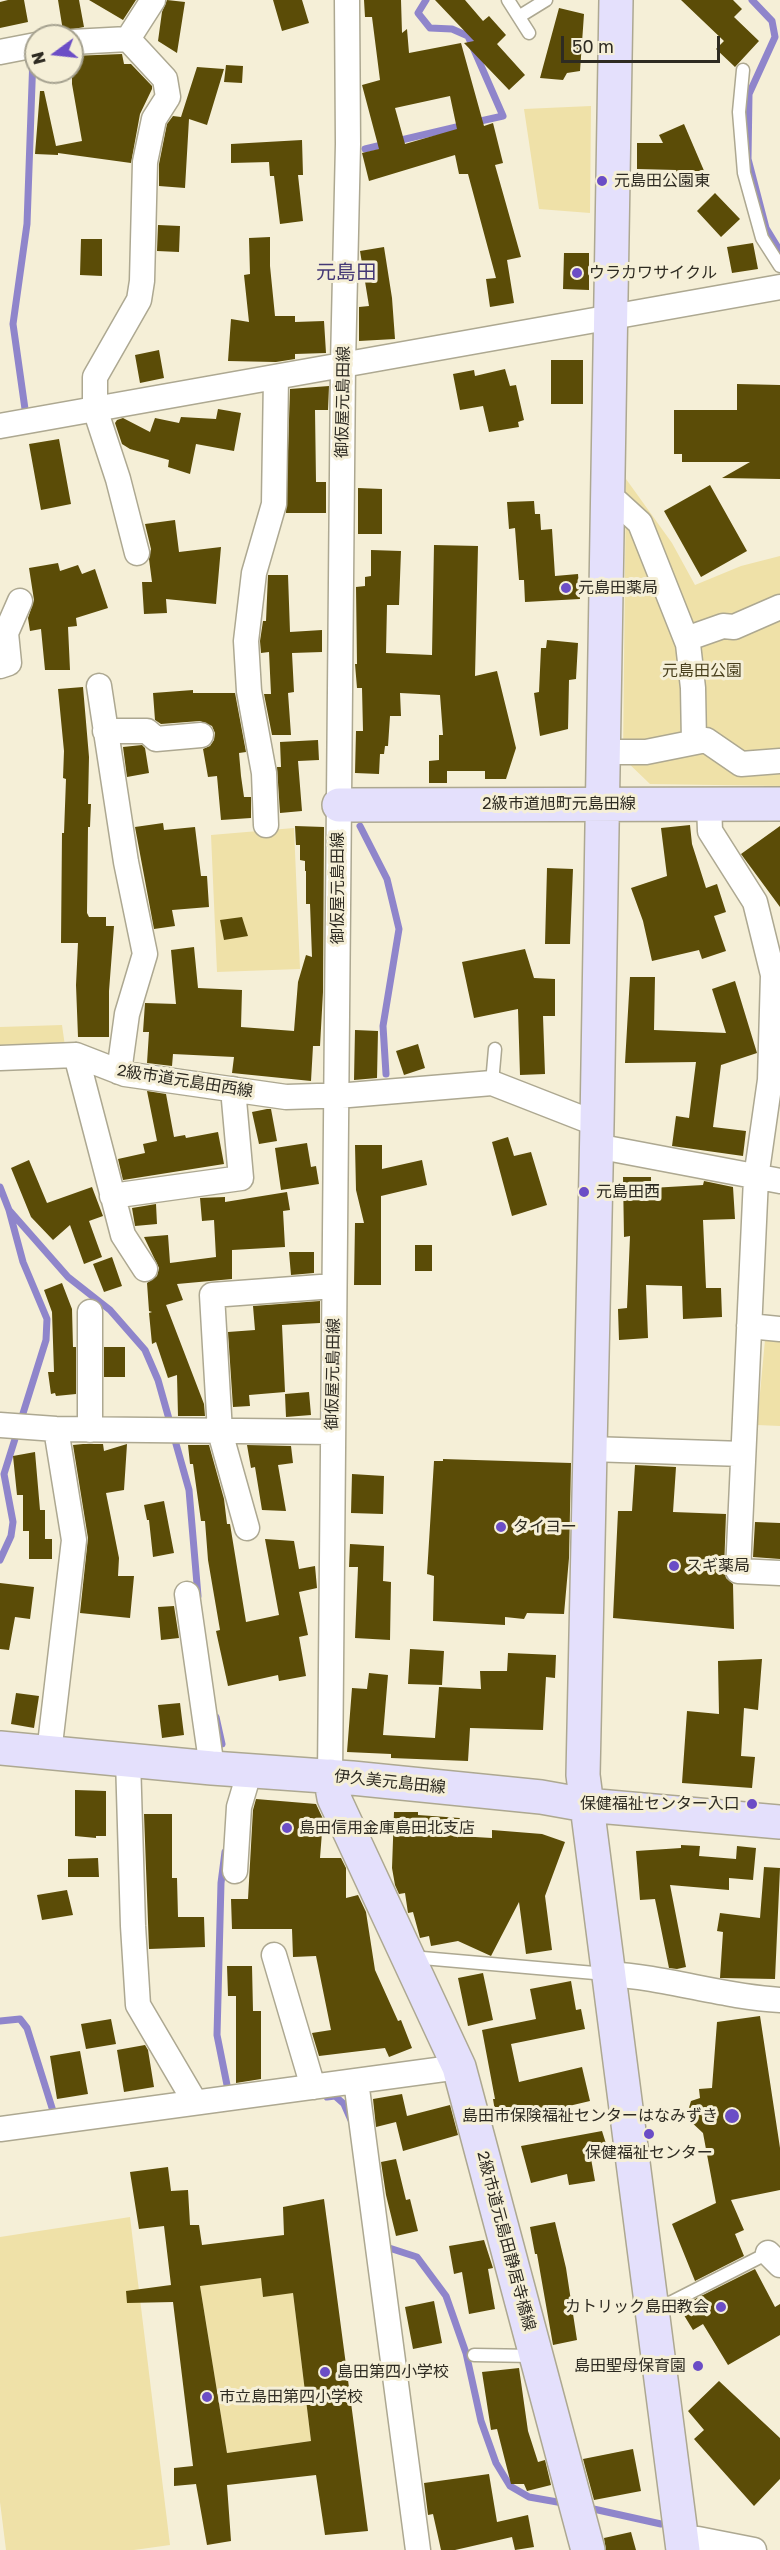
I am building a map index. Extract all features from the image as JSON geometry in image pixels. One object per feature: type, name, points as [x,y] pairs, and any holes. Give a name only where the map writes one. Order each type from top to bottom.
[{"type":"street","points":[[128,39],[153,0]]},
{"type":"street","name":"御仮屋元島田線","points":[[330,1776],[343,364],[348,144],[347,0]]},
{"type":"street","points":[[616,0],[597,1135],[583,1775],[683,2545],[698,2540],[754,2550]]},
{"type":"street","points":[[84,41],[128,39]]},
{"type":"street","points":[[128,39],[165,79],[168,97],[154,119],[145,162],[142,281],[139,300],[95,377],[95,409],[118,479],[137,553]]},
{"type":"street","points":[[0,52],[24,47]]},
{"type":"street","points":[[0,426],[780,287]]},
{"type":"street","points":[[266,825],[264,773],[249,691],[246,641],[254,573],[273,504],[276,377]]},
{"type":"street","points":[[617,502],[640,523],[686,639],[693,688],[694,742]]},
{"type":"street","points":[[0,666],[9,663],[6,633],[20,601]]},
{"type":"street","points":[[686,639],[723,626],[734,627],[780,607]]},
{"type":"street","points":[[99,686],[126,862],[145,954],[127,1014],[119,1072]]},
{"type":"street","points":[[105,731],[147,731],[156,739],[201,735]]},
{"type":"street","points":[[612,752],[646,752],[706,740],[741,764],[780,761]]},
{"type":"street","points":[[709,804],[710,831],[755,902],[773,975],[768,1180],[750,1326],[738,1571],[780,1573]]},
{"type":"street","name":"2級市道旭町元島田線","points":[[339,806],[780,804]]},
{"type":"street","points":[[76,1055],[123,1235],[145,1269]]},
{"type":"street","name":"2級市道元島田西線","points":[[0,1058],[76,1055],[119,1072],[286,1097],[492,1083]]},
{"type":"street","points":[[492,1083],[597,1135],[768,1180]]},
{"type":"street","points":[[112,1196],[241,1178],[233,1089]]},
{"type":"street","points":[[247,1528],[220,1431],[212,1295],[334,1286]]},
{"type":"street","points":[[90,1312],[90,1430]]},
{"type":"street","points":[[750,1326],[780,1329]]},
{"type":"street","points":[[12,1425],[90,1430],[332,1432]]},
{"type":"street","points":[[49,1753],[74,1540],[56,1429]]},
{"type":"street","points":[[590,1449],[743,1454]]},
{"type":"street","points":[[187,1594],[212,1768]]},
{"type":"street","name":"伊久美元島田線","points":[[0,1748],[212,1768],[330,1776],[541,1797],[586,1805],[780,1822]]},
{"type":"street","points":[[128,1759],[138,2005],[195,2102]]},
{"type":"street","points":[[235,1871],[239,1807],[250,1770]]},
{"type":"street","name":"2級市道元島田静居寺橋線","points":[[330,1776],[334,1797],[459,2067],[588,2550]]},
{"type":"street","points":[[274,1955],[313,2087]]},
{"type":"street","points":[[608,1974],[690,1985],[748,1999],[780,2000]]},
{"type":"street","points":[[0,2129],[459,2067]]},
{"type":"street","points":[[356,2081],[418,2550]]},
{"type":"lane","points":[[508,0],[529,33]]},
{"type":"lane","points":[[520,16],[546,0]]},
{"type":"lane","points":[[743,70],[739,112],[744,173],[762,238],[780,266]]},
{"type":"lane","points":[[492,1083],[495,1049]]},
{"type":"lane","points":[[409,1957],[608,1974]]},
{"type":"lane","points":[[652,2313],[774,2259]]},
{"type":"lane","points":[[474,2355],[537,2356]]},
{"type":"green space","points":[[591,106],[590,213],[539,209],[524,109]]},
{"type":"green space","name":"元島田公園","points":[[626,479],[672,543],[695,585],[741,566],[780,556],[780,786],[650,784],[623,758]]},
{"type":"green space","points":[[294,828],[300,969],[217,972],[211,835]]},
{"type":"green space","points":[[62,1025],[66,1053],[0,1054],[0,1027]]},
{"type":"green space","points":[[765,1340],[780,1342],[780,1426],[757,1425]]},
{"type":"green space","points":[[130,2217],[170,2545],[134,2550],[6,2550],[0,2502],[0,2237]]},
{"type":"green space","points":[[261,2278],[293,2293],[311,2441],[227,2453],[200,2286]]},
{"type":"building","points":[[24,0],[28,22],[0,28],[0,2]]},
{"type":"building","points":[[58,0],[79,0],[83,24],[62,24]]},
{"type":"building","points":[[89,0],[136,0],[123,20]]},
{"type":"building","points":[[167,0],[185,2],[177,53],[158,41],[162,12]]},
{"type":"building","points":[[273,0],[302,0],[309,23],[282,31]]},
{"type":"building","points":[[364,0],[401,0],[402,33],[407,29],[409,53],[461,43],[484,126],[493,123],[503,163],[495,165],[521,257],[507,260],[514,303],[490,307],[486,279],[496,278],[468,174],[459,174],[455,155],[369,181],[362,153],[379,149],[362,85],[380,80],[372,17],[365,17]],"holes":[[[450,96],[457,129],[405,144],[395,108]]]},
{"type":"building","points":[[435,0],[465,0],[483,21],[489,16],[506,35],[497,44],[525,75],[509,90],[464,43],[474,41]]},
{"type":"building","points":[[681,0],[733,0],[742,9],[734,17],[759,41],[735,67],[716,49],[724,41]]},
{"type":"building","points":[[559,8],[584,14],[580,71],[567,73],[563,80],[540,78]]},
{"type":"building","points":[[122,54],[124,64],[131,64],[152,86],[140,114],[131,163],[58,153],[58,155],[35,154],[40,91],[44,91],[56,146],[82,141],[72,84],[84,84],[84,56]]},
{"type":"building","points":[[226,65],[243,66],[242,83],[224,82]]},
{"type":"building","points":[[197,67],[224,69],[207,125],[189,119],[185,188],[159,186],[159,164],[167,124],[173,116],[181,117]]},
{"type":"building","points":[[684,124],[705,173],[682,184],[676,170],[637,169],[637,143],[663,143],[659,135]]},
{"type":"building","points":[[302,140],[303,175],[298,175],[303,221],[280,224],[274,176],[270,176],[269,162],[231,163],[231,144]]},
{"type":"building","points":[[715,193],[740,219],[721,237],[697,211]]},
{"type":"building","points":[[158,225],[180,226],[179,252],[157,251]]},
{"type":"building","points":[[270,237],[270,266],[275,316],[295,316],[295,322],[324,321],[326,353],[295,354],[295,359],[276,362],[228,361],[231,319],[249,322],[244,275],[250,274],[249,238]]},
{"type":"building","points":[[81,239],[102,239],[102,276],[80,275]]},
{"type":"building","points":[[753,243],[758,269],[732,273],[727,247]]},
{"type":"building","points":[[384,247],[392,298],[395,339],[359,341],[359,307],[369,306],[360,251]]},
{"type":"building","points":[[564,253],[589,253],[589,290],[563,289]]},
{"type":"building","points":[[159,350],[164,378],[140,383],[135,355]]},
{"type":"building","points":[[551,360],[583,360],[583,404],[551,404]]},
{"type":"building","points":[[505,369],[510,386],[516,385],[524,420],[518,422],[519,427],[489,432],[483,406],[460,410],[453,374],[474,370],[475,376]]},
{"type":"building","points":[[737,384],[780,385],[780,479],[722,478],[750,462],[682,462],[682,454],[674,454],[674,410],[737,410]]},
{"type":"building","points":[[329,386],[328,410],[315,410],[316,482],[326,482],[326,513],[286,513],[290,389]]},
{"type":"building","points":[[218,409],[241,413],[234,451],[196,444],[190,474],[168,467],[169,460],[130,449],[122,444],[115,423],[123,418],[150,432],[155,418],[179,423],[181,417],[216,419]]},
{"type":"building","points":[[59,439],[71,504],[41,510],[29,444]]},
{"type":"building","points":[[710,485],[747,551],[701,577],[664,511]]},
{"type":"building","points":[[358,488],[382,489],[382,534],[358,534]]},
{"type":"building","points":[[534,501],[535,514],[540,514],[541,530],[552,529],[555,576],[578,574],[580,599],[525,602],[524,580],[519,580],[515,528],[509,529],[507,502]]},
{"type":"building","points":[[175,520],[179,552],[221,547],[216,604],[166,599],[167,613],[144,614],[142,582],[152,582],[149,559],[151,549],[145,524]]},
{"type":"building","points":[[434,545],[478,546],[475,676],[497,671],[516,748],[506,779],[485,779],[485,771],[447,771],[447,783],[429,783],[429,761],[439,760],[439,735],[443,735],[440,695],[400,693],[401,716],[390,716],[388,746],[385,746],[384,754],[380,754],[379,774],[355,773],[356,731],[363,731],[362,688],[357,688],[355,664],[357,664],[356,587],[365,586],[365,577],[371,576],[371,550],[401,551],[399,605],[387,605],[386,653],[432,655]]},
{"type":"building","points":[[58,563],[60,571],[78,565],[82,574],[95,569],[108,608],[76,618],[77,626],[68,627],[70,670],[45,670],[41,629],[30,631],[28,618],[34,600],[29,568]]},
{"type":"building","points":[[268,575],[288,575],[290,632],[322,630],[322,652],[292,653],[294,692],[288,693],[291,735],[272,735],[264,694],[271,694],[269,652],[261,653],[260,641],[263,621],[266,621]]},
{"type":"building","points":[[547,640],[578,643],[576,679],[569,680],[568,729],[540,736],[534,693],[539,692],[541,648],[546,648]]},
{"type":"building","points":[[83,687],[89,757],[88,804],[91,804],[90,827],[88,827],[87,913],[89,917],[106,917],[106,926],[114,926],[109,991],[109,1037],[78,1037],[76,985],[78,943],[61,943],[62,833],[64,833],[66,779],[63,778],[64,751],[58,689]]},
{"type":"building","points":[[193,690],[193,693],[235,693],[246,752],[239,753],[241,776],[244,797],[251,797],[251,818],[221,820],[217,776],[208,777],[203,749],[210,746],[214,740],[215,733],[212,726],[200,721],[161,724],[155,720],[153,693]]},
{"type":"building","points":[[318,740],[319,760],[298,761],[302,811],[280,813],[277,767],[281,767],[280,742]]},
{"type":"building","points":[[142,745],[145,748],[149,773],[127,777],[123,747]]},
{"type":"building","points":[[163,823],[164,830],[195,827],[201,876],[207,876],[209,907],[172,910],[175,926],[154,929],[135,827]]},
{"type":"building","points":[[690,825],[692,844],[706,888],[717,884],[726,912],[714,916],[726,951],[702,959],[699,950],[652,961],[643,921],[631,888],[667,876],[661,828]]},
{"type":"building","points":[[295,826],[324,827],[323,992],[320,1046],[313,1046],[311,1081],[232,1073],[234,1057],[173,1054],[172,1066],[147,1063],[149,1032],[143,1032],[145,1003],[176,1004],[171,950],[194,947],[198,988],[242,990],[241,1027],[294,1031],[298,982],[306,955],[312,957],[310,904],[306,904],[305,861],[300,860],[300,845],[296,845]]},
{"type":"building","points":[[780,826],[780,907],[741,854]]},
{"type":"building","points":[[547,868],[573,869],[570,944],[545,944]]},
{"type":"building","points":[[242,917],[248,936],[224,940],[220,920]]},
{"type":"building","points":[[525,949],[534,978],[555,979],[555,1016],[543,1016],[545,1074],[520,1075],[518,1009],[474,1018],[462,962]]},
{"type":"building","points":[[630,977],[655,977],[654,1030],[726,1033],[712,989],[735,981],[757,1053],[721,1065],[713,1127],[746,1131],[743,1156],[672,1146],[676,1116],[689,1118],[696,1062],[625,1063]]},
{"type":"building","points":[[355,1030],[378,1031],[377,1078],[354,1080]]},
{"type":"building","points":[[418,1044],[425,1068],[404,1075],[396,1051]]},
{"type":"building","points":[[147,1091],[166,1094],[174,1137],[185,1135],[186,1138],[218,1132],[224,1164],[123,1180],[118,1159],[145,1153],[143,1144],[157,1141]]},
{"type":"building","points":[[271,1109],[277,1141],[259,1144],[252,1112]]},
{"type":"building","points":[[508,1137],[514,1156],[531,1152],[547,1205],[512,1216],[492,1142]]},
{"type":"building","points":[[307,1143],[311,1167],[316,1166],[319,1184],[281,1190],[275,1148]]},
{"type":"building","points":[[355,1145],[382,1145],[382,1169],[422,1160],[427,1185],[381,1196],[381,1285],[354,1285],[355,1223],[364,1223],[356,1190]]},
{"type":"building","points":[[29,1160],[47,1203],[92,1187],[103,1216],[89,1221],[102,1257],[84,1264],[70,1225],[53,1240],[31,1217],[11,1168]]},
{"type":"building","points":[[623,1177],[651,1177],[651,1188],[703,1185],[704,1181],[733,1187],[735,1219],[703,1220],[706,1288],[721,1288],[722,1317],[683,1319],[682,1286],[646,1285],[648,1338],[619,1340],[618,1309],[627,1308],[630,1236],[624,1237]]},
{"type":"building","points":[[287,1192],[290,1210],[283,1211],[285,1247],[232,1250],[232,1279],[177,1284],[183,1300],[166,1305],[204,1404],[205,1416],[178,1416],[177,1375],[168,1378],[156,1342],[152,1344],[149,1313],[152,1312],[149,1311],[147,1283],[157,1276],[159,1268],[144,1237],[168,1235],[170,1263],[216,1257],[214,1220],[202,1221],[200,1198],[225,1197],[225,1202]]},
{"type":"building","points":[[156,1204],[157,1224],[135,1226],[132,1208]]},
{"type":"building","points":[[415,1245],[432,1245],[432,1271],[415,1271]]},
{"type":"building","points":[[289,1252],[314,1252],[314,1273],[291,1275]]},
{"type":"building","points":[[112,1257],[122,1286],[104,1292],[93,1264]]},
{"type":"building","points":[[62,1283],[72,1309],[73,1347],[76,1347],[76,1394],[56,1396],[55,1393],[51,1394],[48,1372],[54,1372],[52,1312],[44,1290]]},
{"type":"building","points":[[320,1301],[320,1323],[282,1325],[285,1392],[249,1395],[250,1406],[233,1407],[228,1332],[255,1330],[253,1306]]},
{"type":"building","points":[[104,1347],[125,1347],[125,1377],[104,1377]]},
{"type":"building","points":[[309,1392],[311,1415],[286,1417],[285,1394]]},
{"type":"building","points":[[103,1444],[104,1451],[127,1444],[124,1490],[106,1493],[119,1558],[118,1576],[134,1576],[130,1618],[80,1613],[88,1538],[73,1445]]},
{"type":"building","points":[[188,1445],[209,1445],[224,1499],[227,1524],[230,1524],[246,1622],[279,1615],[265,1539],[294,1541],[299,1569],[315,1566],[317,1588],[299,1592],[308,1635],[299,1637],[306,1676],[279,1681],[278,1675],[228,1686],[216,1631],[220,1630],[208,1560],[205,1521],[201,1521]]},
{"type":"building","points":[[247,1445],[291,1446],[293,1463],[278,1465],[286,1511],[262,1510],[255,1467],[251,1468]]},
{"type":"building","points":[[35,1452],[40,1510],[45,1510],[45,1539],[52,1539],[52,1559],[29,1559],[29,1531],[23,1531],[23,1495],[17,1495],[13,1456]]},
{"type":"building","name":"タイヨー","points":[[443,1459],[571,1463],[569,1558],[564,1614],[527,1613],[524,1619],[505,1617],[505,1625],[433,1621],[434,1576],[427,1574],[434,1461],[443,1461]]},
{"type":"building","name":"スギ薬局","points":[[635,1465],[676,1467],[673,1512],[726,1514],[724,1570],[726,1578],[733,1584],[734,1629],[613,1618],[618,1511],[632,1511]]},
{"type":"building","points":[[352,1474],[384,1476],[383,1514],[351,1513]]},
{"type":"building","points":[[164,1501],[174,1553],[153,1557],[149,1520],[147,1520],[144,1505]]},
{"type":"building","points":[[755,1522],[780,1523],[780,1559],[753,1557]]},
{"type":"building","points":[[350,1544],[384,1546],[383,1581],[391,1582],[390,1640],[355,1638],[358,1567],[349,1567]]},
{"type":"building","points":[[0,1583],[34,1587],[30,1619],[15,1617],[9,1650],[0,1649]]},
{"type":"building","points":[[174,1606],[179,1638],[161,1640],[158,1607]]},
{"type":"building","points":[[410,1649],[444,1651],[442,1685],[408,1684]]},
{"type":"building","points":[[508,1653],[556,1655],[555,1678],[546,1677],[543,1730],[470,1728],[468,1761],[391,1758],[391,1754],[347,1752],[352,1688],[367,1689],[369,1673],[388,1675],[383,1735],[435,1738],[439,1687],[481,1689],[480,1671],[507,1671]]},
{"type":"building","points":[[762,1659],[758,1710],[744,1708],[741,1756],[755,1757],[752,1788],[682,1783],[687,1711],[719,1714],[718,1661]]},
{"type":"building","points":[[16,1693],[39,1696],[34,1728],[11,1724]]},
{"type":"building","points":[[180,1703],[184,1735],[162,1738],[158,1705]]},
{"type":"building","points":[[75,1790],[106,1791],[106,1836],[96,1836],[96,1838],[75,1836]]},
{"type":"building","points":[[256,1799],[316,1804],[323,1819],[320,1858],[341,1858],[346,1868],[346,1898],[358,1895],[366,1912],[375,1970],[398,2021],[401,2020],[412,2048],[389,2057],[385,2048],[319,2056],[312,2033],[331,2030],[316,1956],[293,1957],[292,1929],[232,1929],[231,1899],[248,1899],[253,1810]]},
{"type":"building","points":[[394,1812],[418,1812],[418,1815],[460,1818],[458,1836],[492,1838],[492,1830],[542,1834],[565,1842],[545,1896],[552,1950],[526,1954],[519,1902],[491,1956],[458,1941],[431,1946],[429,1936],[420,1938],[413,1912],[408,1913],[405,1893],[399,1894],[395,1885],[392,1868]]},
{"type":"building","points":[[144,1814],[172,1814],[172,1878],[177,1878],[178,1917],[204,1917],[205,1947],[149,1949]]},
{"type":"building","points":[[681,1845],[700,1846],[699,1856],[736,1859],[737,1846],[756,1848],[753,1880],[729,1878],[729,1890],[670,1885],[686,1967],[677,1969],[669,1968],[655,1899],[640,1900],[636,1851],[681,1848]]},
{"type":"building","points":[[98,1858],[99,1877],[68,1877],[68,1859]]},
{"type":"building","points":[[764,1867],[780,1868],[775,1979],[720,1978],[723,1932],[717,1931],[720,1913],[760,1918]]},
{"type":"building","points":[[67,1890],[73,1915],[42,1920],[37,1895]]},
{"type":"building","points":[[227,1966],[252,1966],[253,2011],[261,2011],[261,2079],[236,2083],[236,1996],[228,1996]]},
{"type":"building","points":[[483,1973],[493,2020],[468,2026],[458,1978]]},
{"type":"building","points":[[571,1981],[576,2010],[581,2009],[585,2029],[511,2044],[519,2082],[582,2067],[590,2101],[497,2123],[493,2099],[495,2099],[482,2030],[536,2019],[530,1989]]},
{"type":"building","name":"島田市保険福祉センターはなみずき","points":[[760,2016],[780,2148],[780,2190],[731,2200],[744,2230],[735,2234],[744,2256],[695,2281],[672,2224],[716,2203],[703,2133],[689,2120],[688,2111],[691,2101],[700,2098],[699,2089],[712,2088],[717,2022]]},
{"type":"building","points":[[111,2019],[116,2044],[86,2049],[81,2024]]},
{"type":"building","points":[[145,2045],[148,2050],[154,2087],[124,2092],[117,2050]]},
{"type":"building","points":[[80,2051],[88,2094],[57,2099],[50,2056]]},
{"type":"building","points":[[402,2094],[407,2116],[450,2105],[458,2135],[403,2151],[396,2122],[376,2127],[373,2099]]},
{"type":"building","points":[[602,2131],[608,2150],[590,2153],[595,2181],[569,2185],[567,2174],[531,2183],[521,2146]]},
{"type":"building","points":[[396,2159],[406,2200],[410,2199],[418,2231],[396,2236],[381,2162]]},
{"type":"building","name":"島田第四小学校","points":[[168,2167],[171,2191],[188,2190],[190,2225],[199,2225],[202,2245],[284,2235],[283,2207],[324,2199],[368,2531],[325,2535],[316,2475],[227,2485],[231,2541],[207,2545],[196,2484],[174,2486],[174,2468],[193,2466],[173,2302],[127,2303],[126,2291],[171,2285],[164,2226],[139,2229],[130,2172]],"holes":[[[261,2278],[263,2297],[293,2293],[311,2441],[227,2453],[200,2286]]]},
{"type":"building","points":[[555,2222],[566,2268],[577,2340],[553,2345],[530,2227]]},
{"type":"building","points":[[484,2240],[493,2268],[488,2269],[495,2309],[469,2314],[462,2272],[454,2274],[449,2246]]},
{"type":"building","points":[[755,2269],[775,2307],[780,2304],[780,2335],[728,2365],[703,2324],[693,2330],[679,2307]]},
{"type":"building","points":[[434,2301],[442,2343],[413,2349],[405,2307]]},
{"type":"building","points":[[519,2368],[528,2431],[538,2462],[545,2460],[551,2485],[527,2491],[524,2484],[511,2484],[497,2429],[491,2430],[482,2372]]},
{"type":"building","points":[[719,2381],[780,2438],[780,2479],[754,2506],[694,2439],[704,2430],[688,2411]]},
{"type":"building","points":[[633,2449],[641,2491],[594,2500],[583,2459]]},
{"type":"building","points":[[489,2474],[497,2522],[528,2515],[534,2547],[515,2550],[512,2537],[455,2550],[441,2550],[433,2514],[428,2515],[424,2483]]},
{"type":"building","points":[[631,2532],[636,2550],[606,2550],[604,2538]]},
{"type":"waterway","points":[[426,0],[418,13],[430,28],[452,29],[468,36],[503,116],[476,122]]},
{"type":"waterway","points":[[752,0],[772,21],[775,37],[749,94],[748,159],[766,228],[780,251]]},
{"type":"waterway","points":[[25,409],[13,324],[27,224],[32,84]]},
{"type":"waterway","points":[[397,141],[465,125]]},
{"type":"waterway","points":[[365,149],[386,144]]},
{"type":"waterway","points":[[360,826],[387,879],[399,929],[383,1026],[386,1074]]},
{"type":"waterway","points":[[0,1187],[9,1210],[68,1277],[110,1310],[145,1350],[158,1380],[189,1490],[198,1596]]},
{"type":"waterway","points":[[0,1560],[11,1536],[13,1522],[4,1474],[46,1340],[47,1319],[23,1262],[9,1210]]},
{"type":"waterway","points":[[216,1717],[222,1744]]},
{"type":"waterway","points":[[225,1852],[221,1883],[217,2035],[227,2085]]},
{"type":"waterway","points":[[0,2021],[20,2019],[27,2028],[53,2111]]},
{"type":"waterway","points":[[327,2097],[335,2096],[344,2104],[351,2120]]},
{"type":"waterway","points":[[383,2246],[417,2257],[446,2296],[466,2353],[481,2421],[496,2463],[510,2486],[529,2497],[563,2503]]},
{"type":"waterway","points":[[589,2508],[661,2524]]},
{"type":"place","name":"元島田公園東","points":[[602,181]]},
{"type":"place","name":"ウラカワサイクル","points":[[577,273]]},
{"type":"place","name":"元島田薬局","points":[[566,588]]},
{"type":"place","name":"元島田西","points":[[584,1192]]},
{"type":"place","name":"タイヨー","points":[[501,1527]]},
{"type":"place","name":"スギ薬局","points":[[674,1566]]},
{"type":"place","name":"保健福祉センター入口","points":[[752,1804]]},
{"type":"place","name":"島田信用金庫島田北支店","points":[[287,1828]]},
{"type":"place","name":"島田市保険福祉センターはなみずき","points":[[732,2116]]},
{"type":"place","name":"保健福祉センター","points":[[649,2134]]},
{"type":"place","name":"カトリック島田教会","points":[[721,2307]]},
{"type":"place","name":"島田聖母保育園","points":[[698,2366]]},
{"type":"place","name":"島田第四小学校","points":[[325,2372]]},
{"type":"place","name":"市立島田第四小学校","points":[[207,2397]]},
{"type":"district","name":"元島田","points":[[346,273]]}]
